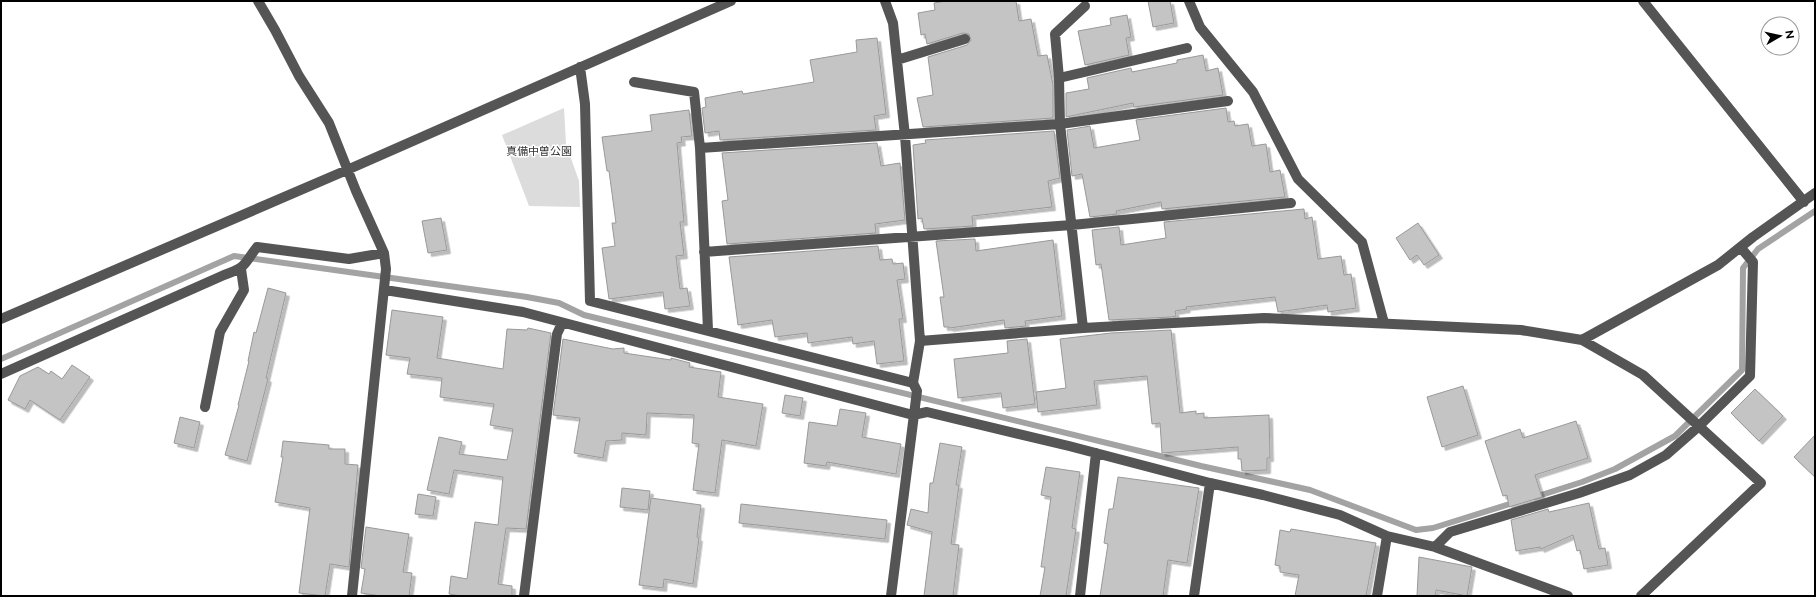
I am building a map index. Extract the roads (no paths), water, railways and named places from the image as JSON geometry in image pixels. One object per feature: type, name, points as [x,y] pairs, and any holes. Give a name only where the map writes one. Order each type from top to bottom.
[{"type":"street","points":[[258,1],[276,30],[299,76],[328,123],[384,253],[386,269],[385,287],[352,596]]},
{"type":"street","points":[[1,319],[348,170],[731,1]]},
{"type":"street","points":[[884,1],[893,23],[897,60],[905,136],[920,341],[914,410],[891,596]]},
{"type":"street","points":[[1189,1],[1200,27],[1253,92],[1298,179],[1362,242],[1384,323]]},
{"type":"street","points":[[1643,1],[1804,202]]},
{"type":"street","points":[[1083,328],[1060,124],[1056,34],[1084,6]]},
{"type":"street","points":[[897,60],[965,39]]},
{"type":"street","points":[[1059,78],[1187,48]]},
{"type":"street","points":[[580,67],[585,104],[590,301],[708,330],[915,387]]},
{"type":"street","points":[[634,82],[694,92],[700,148],[708,330]]},
{"type":"street","points":[[700,148],[905,136],[1060,124],[1228,101]]},
{"type":"street","points":[[1582,340],[1743,251],[1753,236],[1815,193]]},
{"type":"street","points":[[704,252],[1072,225],[1291,203]]},
{"type":"street","points":[[1,374],[243,267],[257,247],[349,259],[384,253]]},
{"type":"street","points":[[1434,547],[1450,532],[1579,493],[1630,475],[1666,455],[1693,422],[1750,376],[1753,262],[1743,251]]},
{"type":"street","points":[[205,407],[220,332],[244,290],[243,267]]},
{"type":"street","points":[[385,287],[523,312],[914,410],[1096,453],[1340,515],[1387,536],[1434,547],[1568,596]]},
{"type":"street","points":[[920,341],[1083,328],[1264,318],[1521,330],[1582,340],[1643,375],[1761,483],[1641,596]]},
{"type":"street","points":[[524,596],[557,334],[562,323]]},
{"type":"street","points":[[1080,596],[1096,453]]},
{"type":"street","points":[[1194,596],[1210,483]]},
{"type":"street","points":[[1377,596],[1387,536]]},
{"type":"waterway","points":[[1535,497],[1582,482],[1615,469],[1675,436],[1742,370],[1743,268],[1758,249],[1815,211]]},
{"type":"waterway","points":[[1,359],[234,256],[527,297],[559,303],[584,315],[1201,466],[1310,490],[1416,530],[1433,528],[1516,502]]},
{"type":"park label","name":"真備中曽公園","points":[[539,151]]}]
